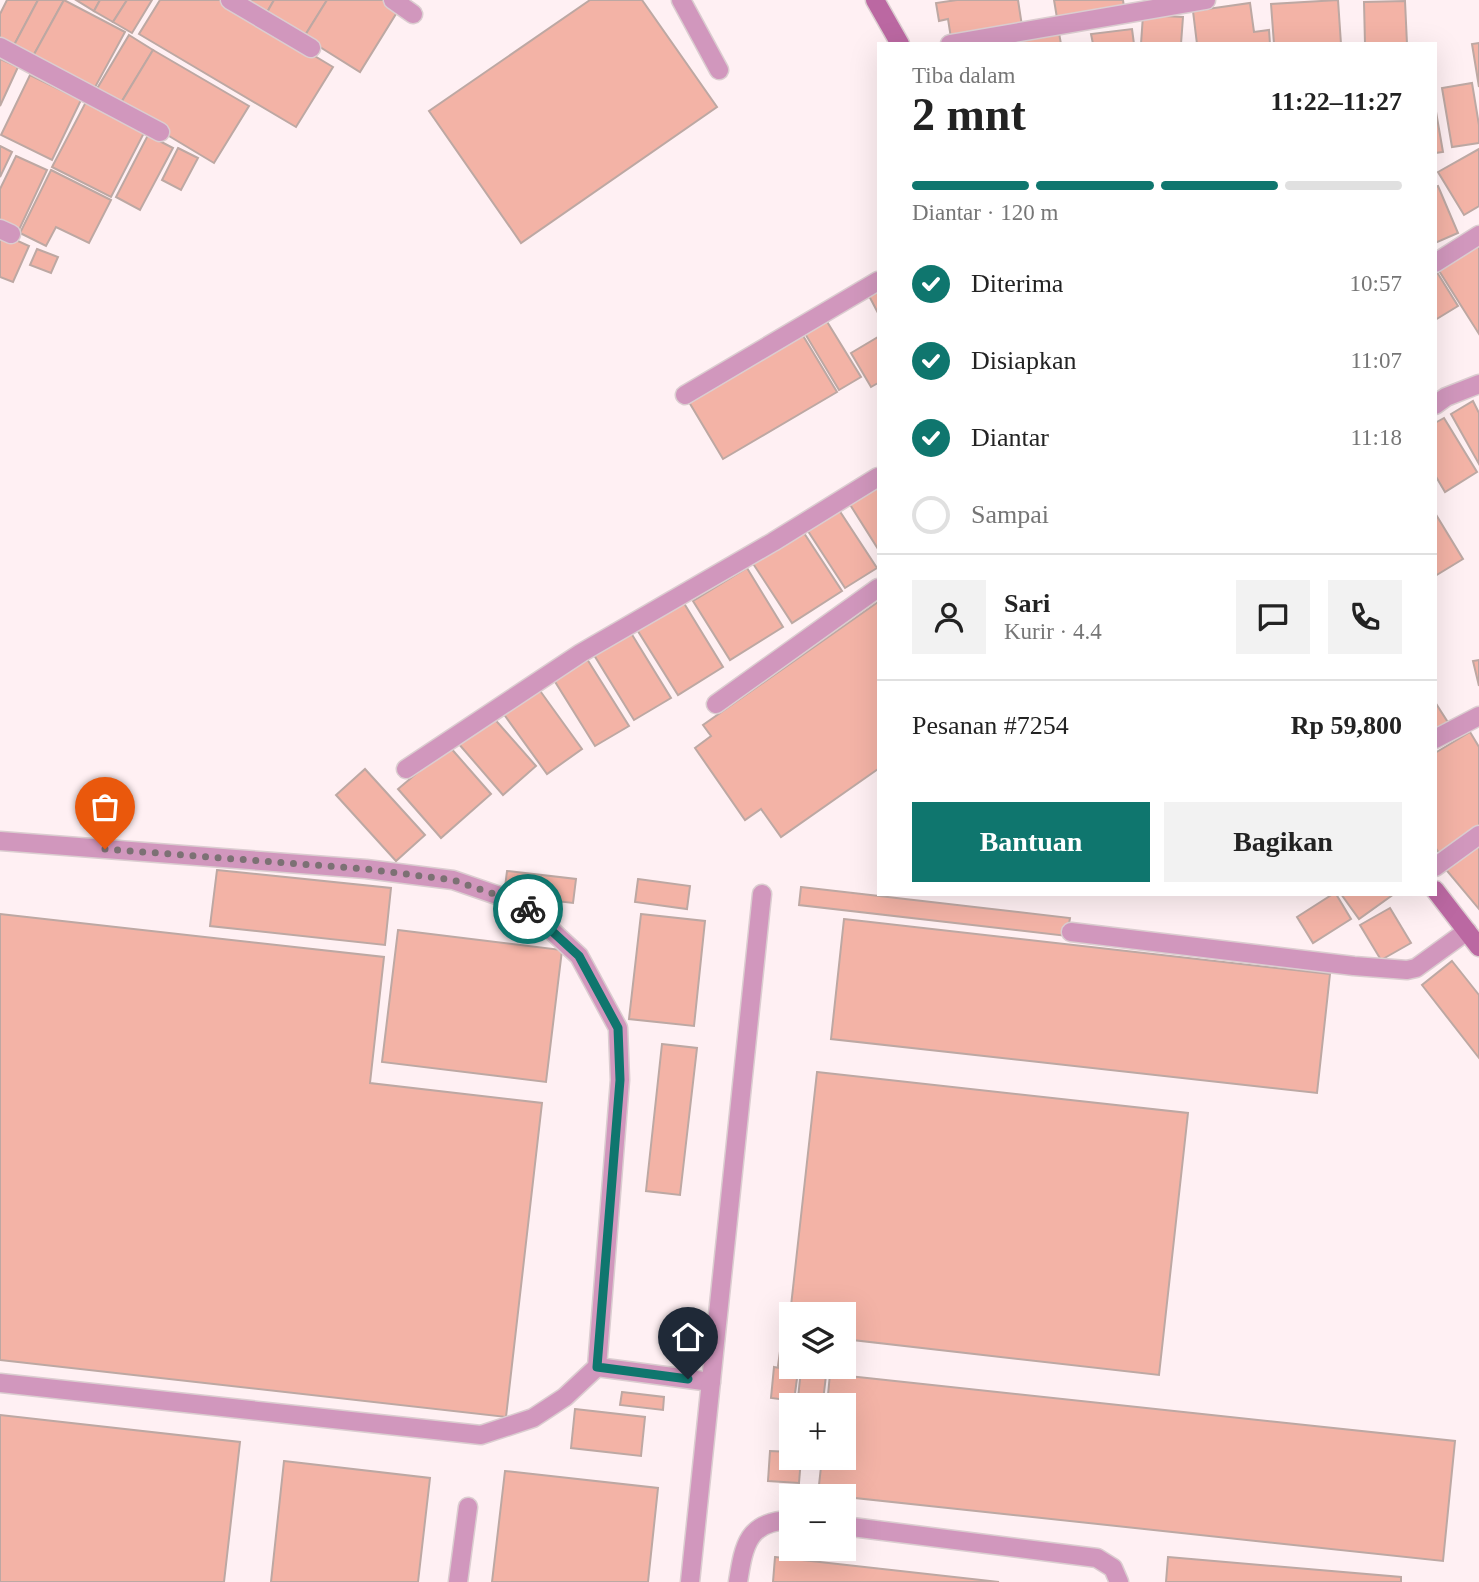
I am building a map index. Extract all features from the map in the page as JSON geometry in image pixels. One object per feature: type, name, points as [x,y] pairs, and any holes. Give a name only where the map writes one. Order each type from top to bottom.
[{"type":"street","points":[[230,0],[311,48]]},
{"type":"street","points":[[393,0],[413,14]]},
{"type":"street","points":[[681,0],[719,70]]},
{"type":"street","points":[[875,0],[899,42]]},
{"type":"street","points":[[962,42],[1206,0]]},
{"type":"street","points":[[0,47],[160,132]]},
{"type":"street","points":[[1437,262],[1479,234]]},
{"type":"street","points":[[685,395],[877,282]]},
{"type":"street","points":[[1437,404],[1446,397],[1479,384]]},
{"type":"street","points":[[406,769],[581,653],[773,542],[877,478]]},
{"type":"street","points":[[716,704],[877,589]]},
{"type":"street","points":[[1437,738],[1479,716]]},
{"type":"street","points":[[1437,866],[1479,835]]},
{"type":"street","points":[[0,841],[391,872],[453,880],[523,904],[579,956],[618,1028],[620,1080],[597,1367],[565,1398],[533,1418],[481,1435],[0,1383]]},
{"type":"street","points":[[1437,893],[1479,947]]},
{"type":"street","points":[[690,1582],[762,894]]},
{"type":"street","points":[[1072,932],[1407,970],[1416,968],[1466,931]]},
{"type":"street","points":[[597,1367],[711,1382]]},
{"type":"street","points":[[458,1582],[468,1507]]},
{"type":"street","points":[[738,1582],[742,1554],[754,1531],[770,1521],[779,1521]]},
{"type":"street","points":[[856,1528],[1097,1558],[1114,1568],[1119,1582]]},
{"type":"building","points":[[7,0],[38,0],[13,47],[0,40],[0,14]]},
{"type":"building","points":[[38,0],[64,0],[32,58],[13,47]]},
{"type":"building","points":[[64,0],[125,32],[93,91],[32,58]]},
{"type":"building","points":[[76,0],[100,0],[94,11]]},
{"type":"building","points":[[100,0],[127,0],[113,22],[94,11]]},
{"type":"building","points":[[127,0],[152,0],[132,33],[113,22]]},
{"type":"building","points":[[160,0],[221,0],[333,67],[296,127],[139,34]]},
{"type":"building","points":[[243,0],[274,0],[266,14]]},
{"type":"building","points":[[274,0],[327,0],[304,37],[266,14]]},
{"type":"building","points":[[327,0],[384,0],[399,9],[360,72],[304,37]]},
{"type":"building","points":[[590,0],[642,0],[717,107],[521,243],[429,111]]},
{"type":"building","points":[[957,0],[1018,0],[1022,26],[951,38],[948,19],[939,21],[936,3]]},
{"type":"building","points":[[1054,0],[1123,0],[1124,7],[1057,18]]},
{"type":"building","points":[[1338,0],[1341,42],[1274,42],[1271,4]]},
{"type":"building","points":[[1405,1],[1407,42],[1365,42],[1364,2]]},
{"type":"building","points":[[1250,3],[1254,32],[1269,30],[1270,42],[1197,42],[1193,11]]},
{"type":"building","points":[[1143,15],[1183,17],[1181,42],[1141,42]]},
{"type":"building","points":[[1132,29],[1134,42],[1093,42],[1091,34]]},
{"type":"building","points":[[1059,33],[1061,42],[998,42]]},
{"type":"building","points":[[129,35],[153,50],[119,106],[95,92]]},
{"type":"building","points":[[1479,43],[1479,87],[1472,44]]},
{"type":"building","points":[[153,50],[249,106],[214,163],[119,106]]},
{"type":"building","points":[[0,59],[18,67],[0,106]]},
{"type":"building","points":[[30,75],[81,100],[52,160],[1,135]]},
{"type":"building","points":[[1472,83],[1479,143],[1452,147],[1442,88]]},
{"type":"building","points":[[88,98],[146,129],[111,197],[52,167]]},
{"type":"building","points":[[1437,118],[1443,152],[1437,153]]},
{"type":"building","points":[[148,135],[173,148],[140,210],[116,197]]},
{"type":"building","points":[[0,146],[12,152],[0,177]]},
{"type":"building","points":[[178,148],[198,158],[181,190],[162,180]]},
{"type":"building","points":[[1479,149],[1479,206],[1464,215],[1438,172]]},
{"type":"building","points":[[16,156],[47,170],[18,232],[0,224],[0,189]]},
{"type":"building","points":[[51,170],[111,200],[89,243],[56,227],[46,246],[20,233]]},
{"type":"building","points":[[1437,186],[1458,233],[1437,242]]},
{"type":"building","points":[[0,233],[29,246],[13,282],[0,277]]},
{"type":"building","points":[[1479,240],[1479,334],[1437,268]]},
{"type":"building","points":[[37,249],[58,257],[51,273],[30,265]]},
{"type":"building","points":[[1437,272],[1458,306],[1437,319]]},
{"type":"building","points":[[877,286],[877,311],[867,292]]},
{"type":"building","points":[[826,320],[861,377],[839,390],[804,332]]},
{"type":"building","points":[[802,334],[837,392],[723,459],[689,402]]},
{"type":"building","points":[[877,338],[877,384],[871,387],[851,353]]},
{"type":"building","points":[[1473,401],[1479,413],[1479,464],[1451,414]]},
{"type":"building","points":[[1444,418],[1477,472],[1445,492],[1437,478],[1437,422]]},
{"type":"building","points":[[877,485],[877,547],[849,503]]},
{"type":"building","points":[[837,507],[877,568],[845,588],[806,528]]},
{"type":"building","points":[[1437,516],[1463,559],[1437,575]]},
{"type":"building","points":[[802,530],[842,591],[792,623],[752,562]]},
{"type":"building","points":[[747,568],[783,627],[730,660],[693,601]]},
{"type":"building","points":[[682,600],[723,667],[678,695],[636,628]]},
{"type":"building","points":[[877,603],[877,770],[781,837],[761,809],[745,820],[695,748],[711,736],[703,725]]},
{"type":"building","points":[[631,633],[671,698],[634,720],[594,655]]},
{"type":"building","points":[[587,659],[629,726],[595,746],[554,680]]},
{"type":"building","points":[[1479,660],[1479,686],[1473,661]]},
{"type":"building","points":[[538,688],[582,749],[547,774],[503,713]]},
{"type":"building","points":[[1437,705],[1449,724],[1437,731]]},
{"type":"building","points":[[491,715],[536,766],[503,795],[458,743]]},
{"type":"building","points":[[1470,732],[1479,747],[1479,828],[1439,853],[1437,850],[1437,752]]},
{"type":"building","points":[[449,746],[491,794],[441,838],[398,789]]},
{"type":"building","points":[[365,769],[425,835],[396,861],[336,795]]},
{"type":"building","points":[[1479,843],[1479,909],[1443,866]]},
{"type":"building","points":[[217,870],[391,888],[385,945],[210,926]]},
{"type":"building","points":[[507,871],[576,879],[573,903],[504,895]]},
{"type":"building","points":[[638,879],[690,886],[687,909],[635,902]]},
{"type":"building","points":[[801,887],[1070,918],[1067,936],[799,905]]},
{"type":"building","points":[[1330,896],[1337,896],[1351,919],[1313,943],[1297,917]]},
{"type":"building","points":[[1342,896],[1391,896],[1359,919]]},
{"type":"building","points":[[1390,908],[1411,943],[1381,960],[1360,925]]},
{"type":"building","points":[[0,914],[384,957],[370,1083],[542,1103],[506,1417],[0,1360]]},
{"type":"building","points":[[641,914],[705,921],[694,1026],[629,1019]]},
{"type":"building","points":[[844,919],[1330,974],[1317,1093],[831,1039]]},
{"type":"building","points":[[398,930],[562,950],[546,1082],[382,1062]]},
{"type":"building","points":[[1452,961],[1479,995],[1479,1058],[1422,985]]},
{"type":"building","points":[[662,1044],[697,1048],[680,1195],[646,1191]]},
{"type":"building","points":[[817,1072],[1188,1113],[1159,1375],[856,1340],[856,1302],[791,1302]]},
{"type":"building","points":[[774,1367],[779,1368],[779,1379],[797,1379],[795,1393],[779,1393],[779,1399],[771,1398]]},
{"type":"building","points":[[856,1377],[1455,1441],[1443,1561],[856,1498],[856,1484],[819,1484],[821,1470],[856,1470],[856,1393],[828,1393],[830,1379],[856,1379]]},
{"type":"building","points":[[800,1379],[826,1379],[824,1393],[799,1393]]},
{"type":"building","points":[[622,1392],[664,1397],[663,1410],[620,1405]]},
{"type":"building","points":[[575,1409],[645,1417],[641,1456],[571,1448]]},
{"type":"building","points":[[0,1415],[240,1442],[224,1582],[0,1582]]},
{"type":"building","points":[[770,1451],[779,1451],[779,1470],[800,1470],[799,1483],[768,1481]]},
{"type":"building","points":[[284,1461],[430,1478],[418,1582],[271,1582]]},
{"type":"building","points":[[505,1471],[658,1488],[648,1582],[492,1582]]},
{"type":"building","points":[[775,1557],[779,1557],[779,1561],[811,1561],[999,1582],[773,1582]]},
{"type":"building","points":[[1168,1557],[1401,1577],[1401,1582],[1166,1582]]},
{"type":"way so far","points":[[105,849],[366,869],[453,880],[523,904],[528,909]]},
{"type":"route","points":[[528,909],[579,956],[618,1028],[620,1080],[597,1367],[688,1379]]}]
